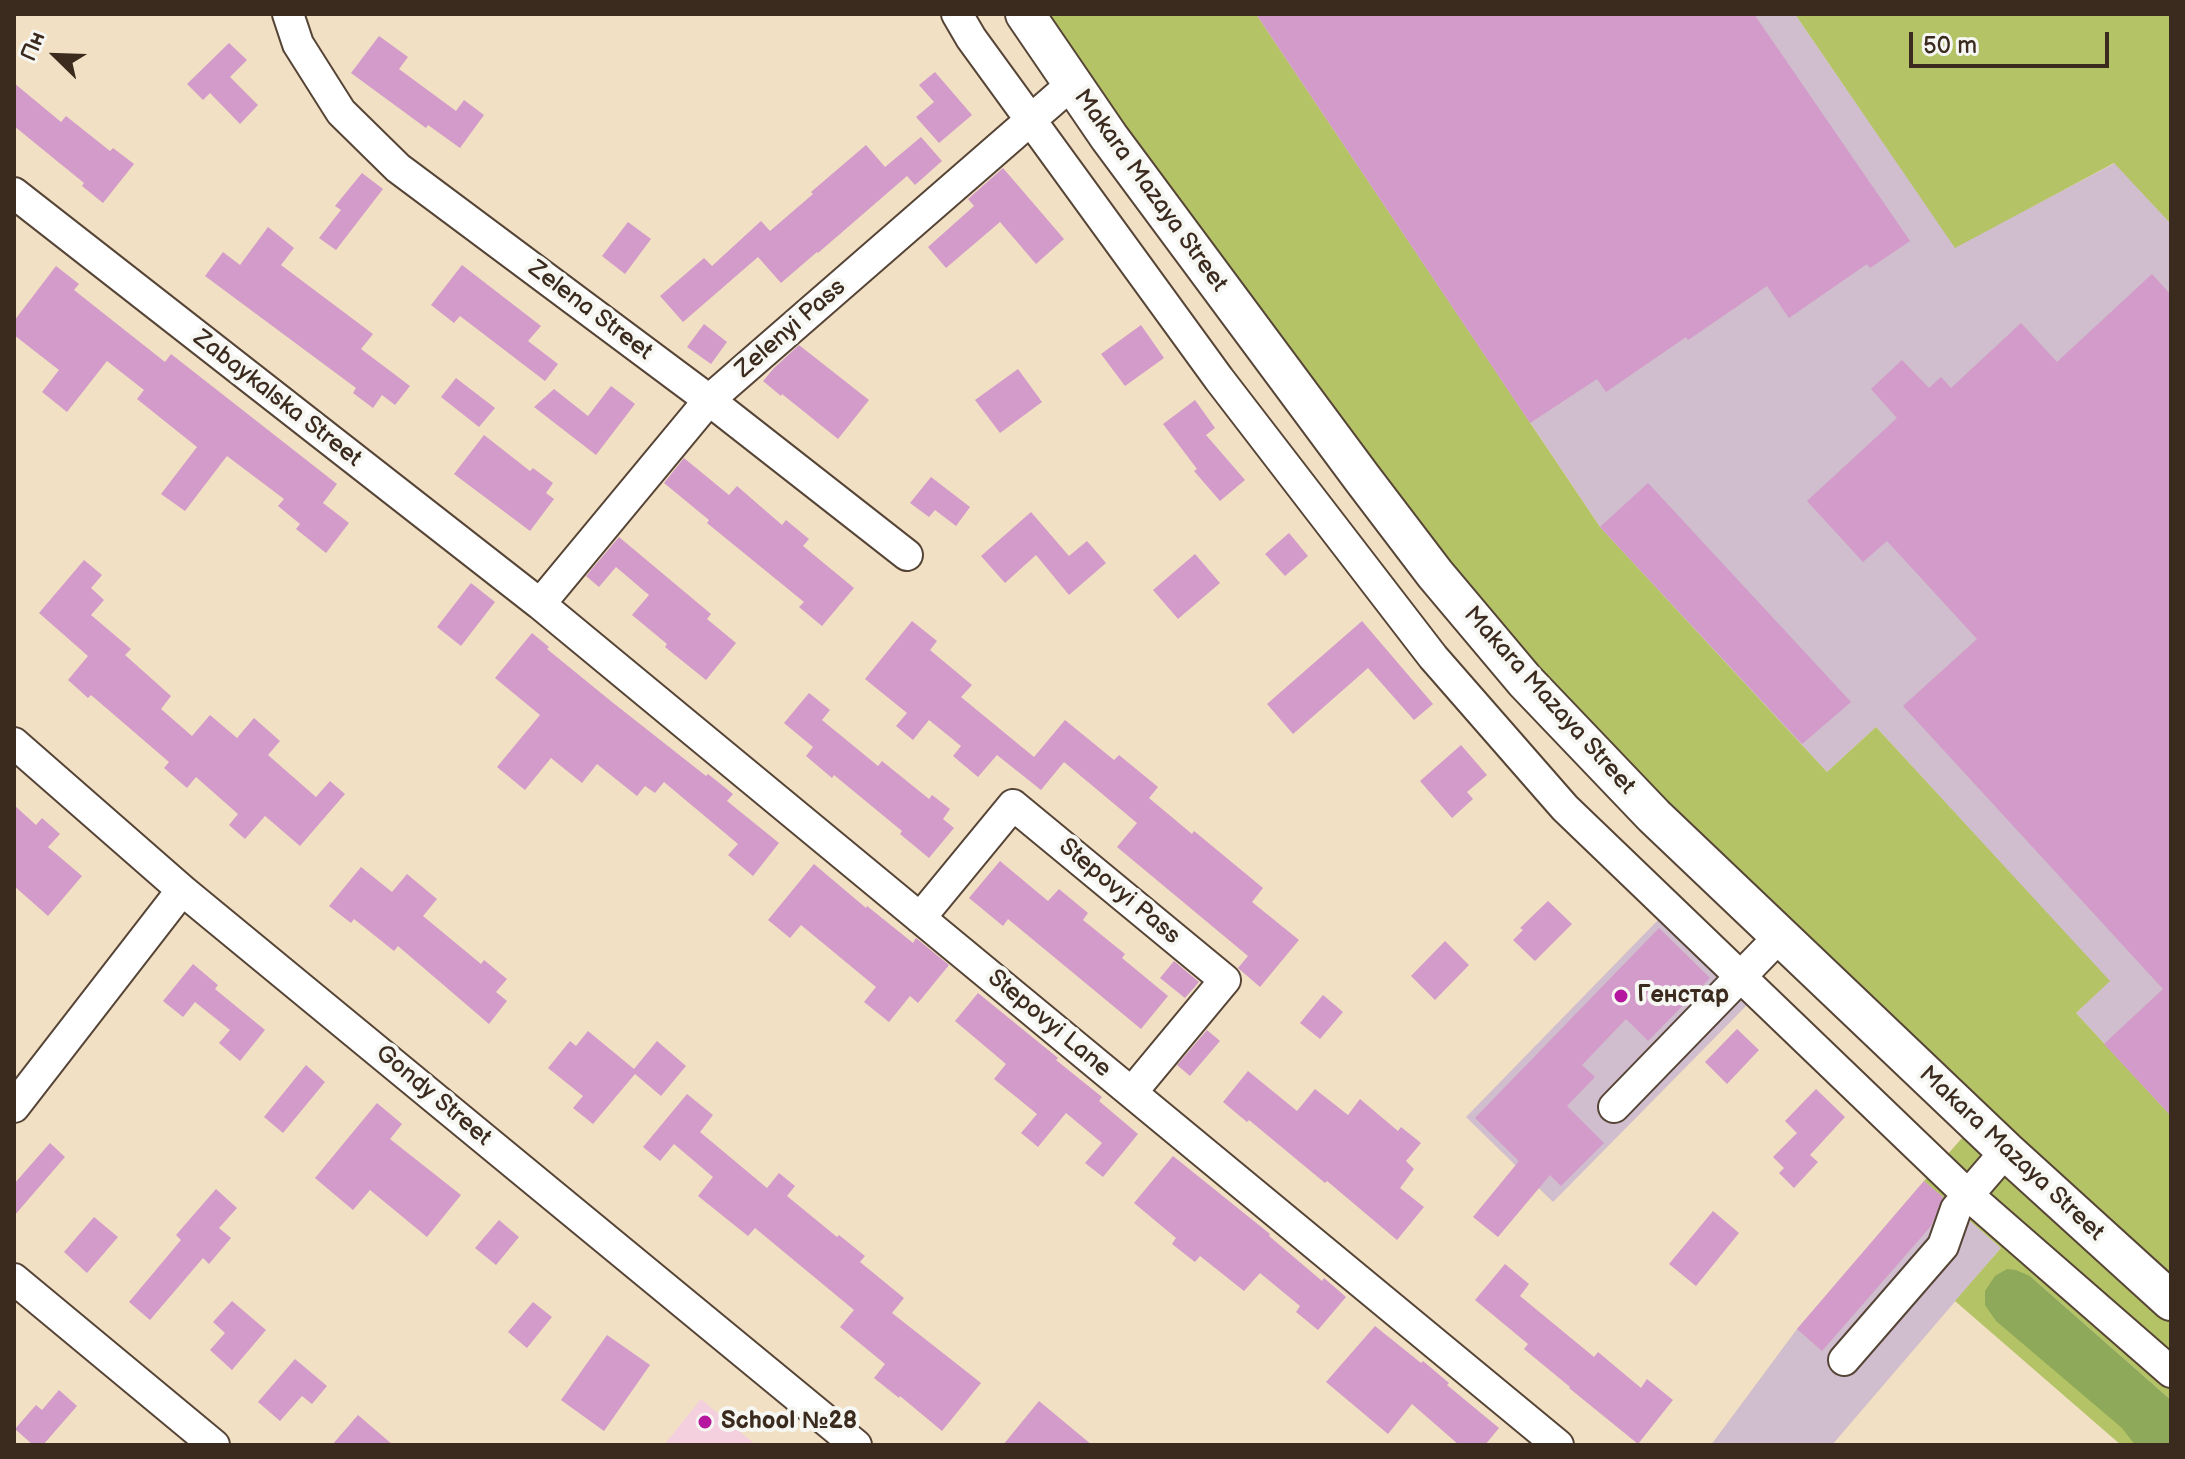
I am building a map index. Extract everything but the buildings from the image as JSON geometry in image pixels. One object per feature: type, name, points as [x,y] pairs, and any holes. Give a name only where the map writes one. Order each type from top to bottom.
[{"type":"main road","name":"Makara Mazaya Street","points":[[1025,14],[1128,162],[1435,574],[1535,693],[1654,816],[2006,1151],[2171,1301]]},
{"type":"street","name":"Zelena Street","points":[[288,14],[298,44],[341,112],[398,168],[709,400],[907,555]]},
{"type":"street","points":[[957,14],[971,38],[1219,379],[1433,657],[1565,808],[1968,1195],[2171,1372]]},
{"type":"street","name":"Zelenyi Pass","points":[[540,604],[709,400],[1072,84]]},
{"type":"street","name":"Zabaykalska Street","points":[[14,193],[540,604]]},
{"type":"street","name":"Stepovyi Lane","points":[[540,604],[1558,1445]]},
{"type":"street","name":"Gondy Street","points":[[14,743],[182,890],[856,1445]]},
{"type":"street","name":"Stepovyi Pass","points":[[920,918],[1013,805],[1225,980],[1132,1092]]},
{"type":"street","points":[[14,1107],[182,890]]},
{"type":"street","points":[[1614,1107],[1780,936]]},
{"type":"street","points":[[1844,1360],[1943,1246],[1956,1209],[2006,1151]]},
{"type":"street","points":[[14,1279],[214,1445]]},
{"type":"shaded area","points":[[1257,14],[1795,14],[1955,247],[2115,163],[2171,224],[2171,1116],[2076,1013],[2109,981],[1876,727],[1827,772],[1600,527]]},
{"type":"shaded area","points":[[1659,919],[1747,1005],[1553,1202],[1466,1117]]},
{"type":"shaded area","points":[[1924,1181],[2001,1248],[1832,1445],[1711,1445],[1797,1329]]},
{"type":"shaded area","name":"School №28","points":[[701,1399],[756,1445],[664,1445]]},
{"type":"green space","points":[[1037,14],[1256,14],[1600,527],[1827,772],[1876,727],[2110,981],[2076,1013],[2171,1116],[2171,1287],[1533,674]]},
{"type":"green space","points":[[1795,14],[2171,14],[2171,224],[2114,163],[1955,248]]},
{"type":"green space","points":[[1970,1129],[2171,1312],[2171,1400],[2030,1276],[2135,1445],[2121,1445],[1955,1301],[2001,1248],[1924,1181]]},
{"type":"green space","points":[[2007,1269],[2030,1276],[2171,1400],[2171,1445],[2135,1445],[2122,1428],[1996,1321],[1985,1305],[1985,1291],[1995,1276]]},
{"type":"place","name":"Генстар","points":[[1621,996]]},
{"type":"place","name":"School №28","points":[[705,1422]]}]
